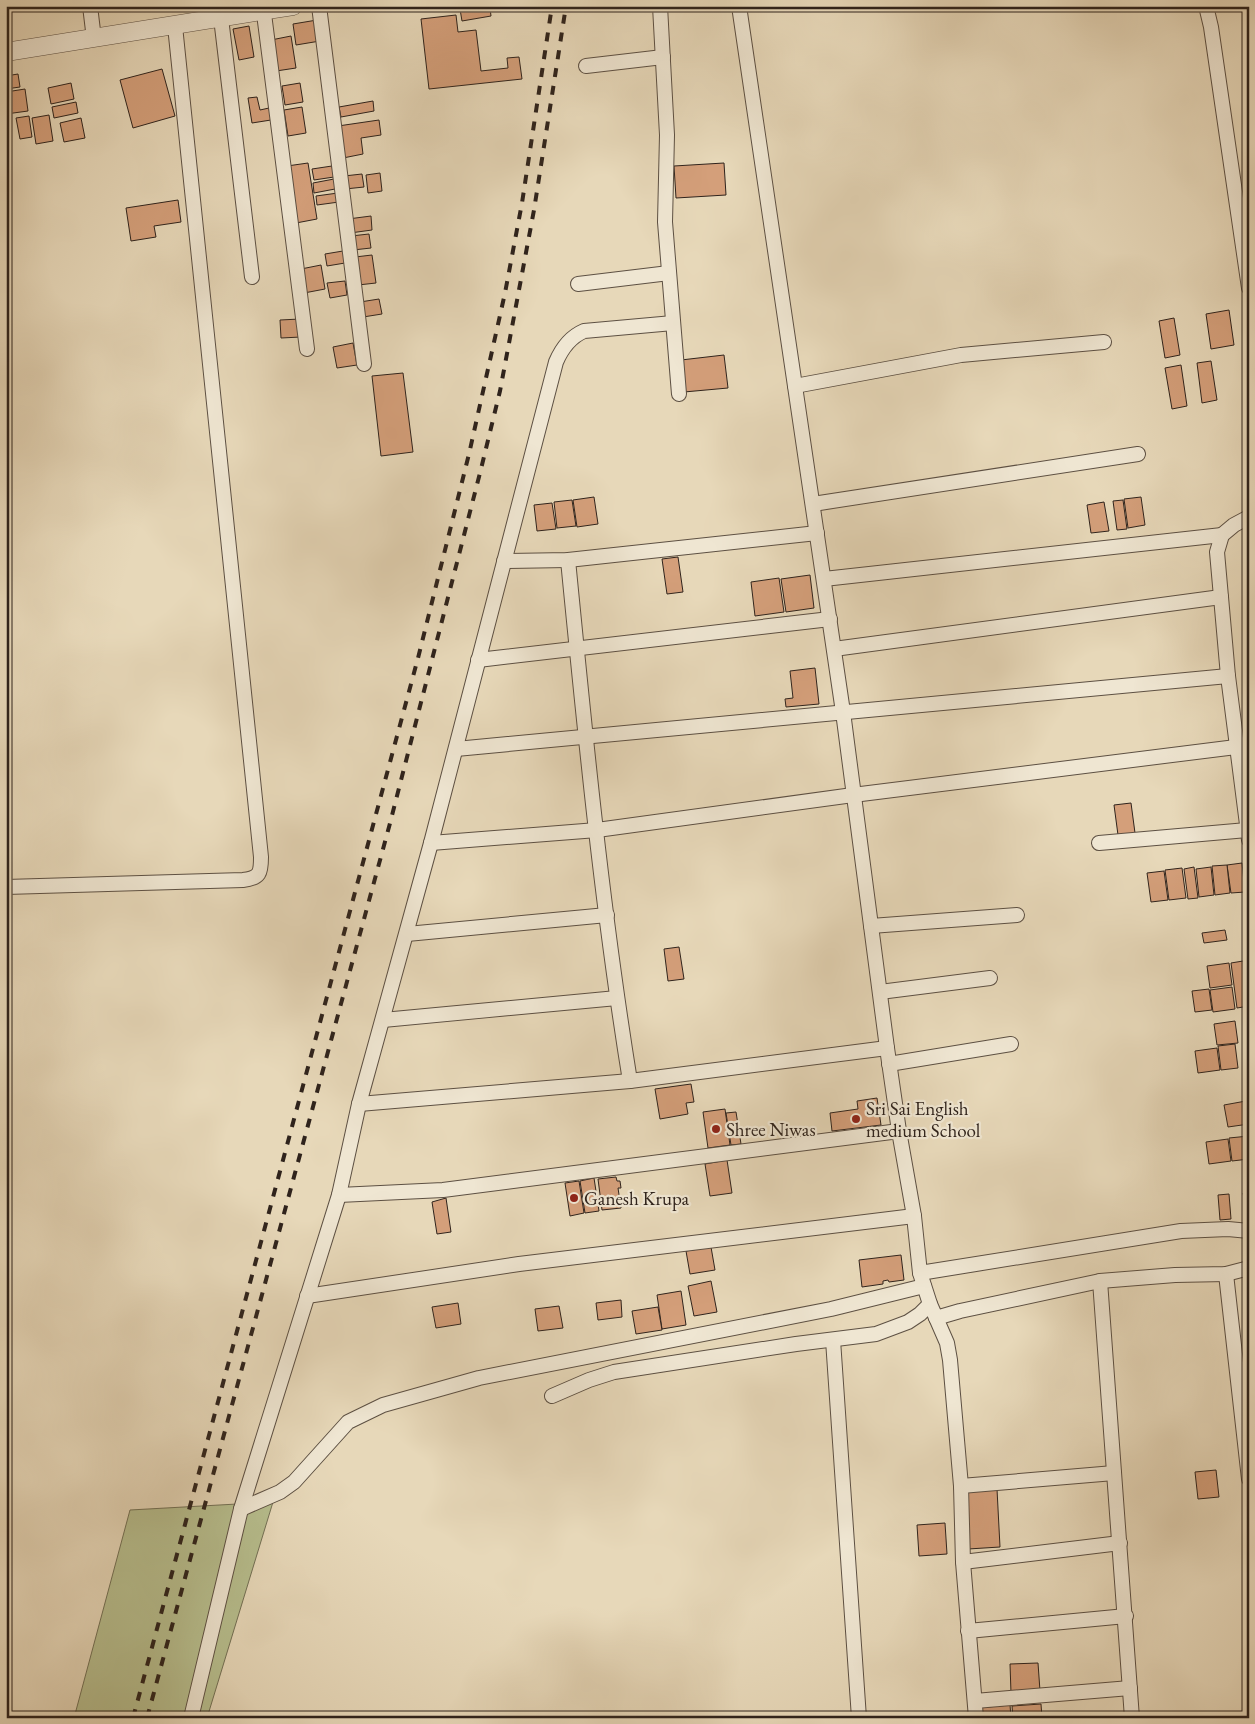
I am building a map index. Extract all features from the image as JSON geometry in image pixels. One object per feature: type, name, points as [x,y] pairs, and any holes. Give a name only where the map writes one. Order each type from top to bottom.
[{"type":"street","points":[[90,6],[94,39]]},
{"type":"street","points":[[6,52],[175,26],[263,9],[293,6]]},
{"type":"street","points":[[319,6],[364,364]]},
{"type":"street","points":[[660,6],[667,135],[665,222],[679,394]]},
{"type":"street","points":[[739,6],[830,619],[889,1064],[914,1216],[922,1280],[947,1343],[950,1360],[961,1486],[963,1562],[976,1718]]},
{"type":"street","points":[[1206,6],[1211,27],[1249,288]]},
{"type":"street","points":[[263,9],[308,349]]},
{"type":"street","points":[[221,18],[252,277]]},
{"type":"street","points":[[6,887],[243,880],[252,879],[259,875],[261,868],[262,857],[175,26]]},
{"type":"street","points":[[586,66],[663,57]]},
{"type":"street","points":[[578,284],[669,273]]},
{"type":"street","points":[[191,1718],[241,1509],[339,1195],[359,1104],[407,934],[556,362],[561,350],[576,335],[584,332],[673,323]]},
{"type":"street","points":[[795,386],[961,355],[1104,342]]},
{"type":"street","points":[[813,504],[1138,454]]},
{"type":"street","points":[[824,579],[1222,535],[1234,525],[1249,517]]},
{"type":"street","points":[[504,561],[568,560],[817,533]]},
{"type":"street","points":[[1099,843],[1248,835],[1228,676],[1217,552],[1222,535]]},
{"type":"street","points":[[568,560],[585,736],[606,915],[616,998],[630,1080]]},
{"type":"street","points":[[834,650],[1221,597]]},
{"type":"street","points":[[478,660],[830,619]]},
{"type":"street","points":[[456,749],[1228,676]]},
{"type":"street","points":[[431,843],[597,830],[854,795],[1236,747]]},
{"type":"street","points":[[407,934],[606,915]]},
{"type":"street","points":[[871,926],[1016,915]]},
{"type":"street","points":[[880,992],[990,978]]},
{"type":"street","points":[[383,1020],[616,998]]},
{"type":"street","points":[[889,1064],[1010,1044]]},
{"type":"street","points":[[359,1104],[630,1080],[887,1048]]},
{"type":"street","points":[[339,1195],[443,1190],[899,1131]]},
{"type":"street","points":[[308,1296],[519,1264],[914,1216]]},
{"type":"street","points":[[241,1509],[280,1492],[294,1482],[348,1422],[364,1413],[383,1405],[479,1378],[831,1309],[922,1280],[1181,1231],[1228,1229],[1249,1231]]},
{"type":"street","points":[[936,1318],[960,1311],[1100,1281],[1175,1275],[1226,1274],[1249,1268]]},
{"type":"street","points":[[1226,1274],[1249,1479]]},
{"type":"street","points":[[1100,1281],[1132,1718]]},
{"type":"street","points":[[552,1396],[589,1380],[614,1372],[876,1334],[894,1328],[920,1314],[930,1304]]},
{"type":"street","points":[[833,1340],[859,1718]]},
{"type":"street","points":[[961,1486],[1114,1473]]},
{"type":"street","points":[[963,1562],[1120,1543]]},
{"type":"street","points":[[968,1631],[1126,1616]]},
{"type":"street","points":[[975,1701],[1130,1688]]},
{"type":"green space","points":[[273,1502],[207,1718],[74,1718],[130,1510]]},
{"type":"building","points":[[469,6],[498,6],[490,8],[491,16],[462,21],[460,9],[469,8]]},
{"type":"building","points":[[456,15],[458,32],[476,30],[481,71],[508,68],[507,58],[519,57],[522,79],[429,89],[421,19]]},
{"type":"building","points":[[317,20],[320,41],[296,45],[293,24]]},
{"type":"building","points":[[249,26],[254,57],[239,60],[233,29]]},
{"type":"building","points":[[291,36],[296,68],[276,71],[271,40]]},
{"type":"building","points":[[162,69],[175,116],[133,128],[120,80]]},
{"type":"building","points":[[18,74],[20,87],[6,89],[6,76]]},
{"type":"building","points":[[71,83],[74,99],[51,104],[48,88]]},
{"type":"building","points":[[300,83],[303,102],[285,105],[282,86]]},
{"type":"building","points":[[25,89],[28,111],[6,114],[6,92]]},
{"type":"building","points":[[257,97],[260,110],[269,108],[271,120],[252,123],[248,98]]},
{"type":"building","points":[[373,101],[374,111],[341,117],[339,107]]},
{"type":"building","points":[[76,102],[78,113],[54,118],[52,107]]},
{"type":"building","points":[[302,107],[306,133],[288,136],[284,110]]},
{"type":"building","points":[[49,115],[53,141],[36,144],[32,118]]},
{"type":"building","points":[[29,116],[32,137],[20,139],[16,118]]},
{"type":"building","points":[[81,118],[85,138],[64,142],[60,123]]},
{"type":"building","points":[[379,120],[381,135],[361,138],[363,154],[343,158],[338,126]]},
{"type":"building","points":[[308,163],[317,219],[296,223],[287,166]]},
{"type":"building","points":[[724,163],[726,195],[676,198],[674,166]]},
{"type":"building","points":[[332,166],[334,177],[314,180],[312,169]]},
{"type":"building","points":[[380,173],[382,191],[368,193],[366,175]]},
{"type":"building","points":[[362,174],[364,187],[345,189],[344,176]]},
{"type":"building","points":[[334,179],[335,189],[314,193],[313,183]]},
{"type":"building","points":[[338,193],[339,202],[317,205],[316,196]]},
{"type":"building","points":[[178,200],[181,222],[154,226],[156,237],[131,241],[126,208]]},
{"type":"building","points":[[371,216],[372,230],[350,233],[348,219]]},
{"type":"building","points":[[369,234],[371,248],[353,250],[351,236]]},
{"type":"building","points":[[343,251],[345,263],[327,266],[325,254]]},
{"type":"building","points":[[372,255],[376,283],[358,285],[355,257]]},
{"type":"building","points":[[321,265],[325,289],[304,293],[301,269]]},
{"type":"building","points":[[345,281],[347,295],[330,298],[327,283]]},
{"type":"building","points":[[379,299],[382,314],[363,317],[360,302]]},
{"type":"building","points":[[1229,310],[1234,345],[1211,349],[1206,314]]},
{"type":"building","points":[[1174,318],[1180,355],[1165,358],[1159,321]]},
{"type":"building","points":[[300,319],[301,337],[281,338],[280,320]]},
{"type":"building","points":[[353,343],[357,365],[337,368],[333,347]]},
{"type":"building","points":[[724,355],[728,388],[684,392],[681,360]]},
{"type":"building","points":[[1211,361],[1217,400],[1202,403],[1197,363]]},
{"type":"building","points":[[1181,365],[1187,406],[1172,409],[1165,368]]},
{"type":"building","points":[[403,373],[413,452],[381,456],[372,376]]},
{"type":"building","points":[[594,497],[598,524],[577,527],[573,500]]},
{"type":"building","points":[[1141,497],[1145,525],[1128,528],[1124,499]]},
{"type":"building","points":[[572,500],[576,526],[557,528],[554,502]]},
{"type":"building","points":[[1123,500],[1127,529],[1117,530],[1113,501]]},
{"type":"building","points":[[1104,502],[1109,531],[1091,533],[1087,505]]},
{"type":"building","points":[[552,503],[556,529],[537,531],[534,505]]},
{"type":"building","points":[[678,557],[683,592],[667,594],[662,559]]},
{"type":"building","points":[[810,575],[814,608],[786,612],[781,579]]},
{"type":"building","points":[[779,578],[784,612],[755,616],[751,582]]},
{"type":"building","points":[[815,668],[819,704],[786,707],[785,699],[793,698],[790,671]]},
{"type":"building","points":[[1131,803],[1135,833],[1118,835],[1114,805]]},
{"type":"building","points":[[1242,863],[1245,892],[1231,893],[1227,865]]},
{"type":"building","points":[[1227,865],[1230,893],[1215,895],[1212,866]]},
{"type":"building","points":[[1194,867],[1198,898],[1188,899],[1184,869]]},
{"type":"building","points":[[1211,867],[1214,895],[1199,897],[1196,869]]},
{"type":"building","points":[[1182,868],[1186,898],[1169,900],[1165,870]]},
{"type":"building","points":[[1164,871],[1168,900],[1151,902],[1147,873]]},
{"type":"building","points":[[1225,930],[1227,940],[1204,943],[1202,933]]},
{"type":"building","points":[[679,947],[684,979],[668,981],[664,949]]},
{"type":"building","points":[[1249,960],[1249,1006],[1237,1008],[1231,963]]},
{"type":"building","points":[[1229,963],[1232,985],[1210,988],[1207,966]]},
{"type":"building","points":[[1232,987],[1235,1009],[1213,1012],[1210,990]]},
{"type":"building","points":[[1209,989],[1212,1010],[1195,1012],[1192,991]]},
{"type":"building","points":[[1235,1021],[1238,1043],[1217,1045],[1214,1024]]},
{"type":"building","points":[[1235,1044],[1238,1068],[1221,1070],[1218,1046]]},
{"type":"building","points":[[1217,1048],[1220,1070],[1198,1073],[1195,1051]]},
{"type":"building","points":[[1245,1079],[1249,1079],[1249,1102],[1248,1102]]},
{"type":"building","points":[[691,1084],[694,1102],[686,1103],[688,1114],[660,1119],[655,1089]]},
{"type":"building","name":"Sri Sai English medium School","points":[[877,1098],[881,1125],[832,1131],[830,1113],[858,1109],[857,1101]]},
{"type":"building","points":[[1246,1101],[1249,1124],[1228,1127],[1224,1105]]},
{"type":"building","name":"Shree Niwas","points":[[725,1109],[730,1145],[708,1148],[703,1112]]},
{"type":"building","points":[[736,1112],[741,1144],[731,1145],[726,1113]]},
{"type":"building","points":[[1249,1136],[1249,1159],[1232,1161],[1229,1138]]},
{"type":"building","points":[[1228,1139],[1231,1161],[1209,1164],[1206,1142]]},
{"type":"building","points":[[727,1160],[732,1193],[710,1196],[705,1164]]},
{"type":"building","points":[[616,1177],[617,1181],[620,1181],[621,1188],[618,1188],[621,1208],[602,1210],[598,1179]]},
{"type":"building","points":[[594,1178],[599,1211],[585,1213],[580,1181]]},
{"type":"building","name":"Ganesh Krupa","points":[[579,1181],[584,1213],[570,1216],[565,1183]]},
{"type":"building","points":[[1249,1192],[1249,1215],[1247,1216],[1243,1193]]},
{"type":"building","points":[[1229,1194],[1231,1219],[1220,1220],[1218,1195]]},
{"type":"building","points":[[446,1198],[451,1232],[437,1234],[432,1202]]},
{"type":"building","points":[[711,1247],[715,1270],[690,1274],[686,1251]]},
{"type":"building","points":[[901,1255],[904,1280],[889,1282],[888,1280],[883,1281],[883,1284],[862,1287],[859,1260]]},
{"type":"building","points":[[711,1281],[717,1312],[694,1316],[688,1286]]},
{"type":"building","points":[[681,1291],[686,1325],[662,1329],[657,1295]]},
{"type":"building","points":[[621,1300],[622,1317],[598,1320],[596,1303]]},
{"type":"building","points":[[458,1303],[461,1324],[436,1328],[432,1307]]},
{"type":"building","points":[[559,1306],[563,1328],[538,1331],[535,1309]]},
{"type":"building","points":[[658,1307],[662,1330],[636,1334],[632,1311]]},
{"type":"building","points":[[1216,1470],[1219,1497],[1198,1499],[1195,1472]]},
{"type":"building","points":[[997,1489],[1000,1547],[968,1549],[964,1491]]},
{"type":"building","points":[[945,1523],[947,1554],[919,1556],[917,1525]]},
{"type":"building","points":[[1038,1663],[1040,1691],[1011,1693],[1010,1664]]},
{"type":"building","points":[[1041,1704],[1042,1718],[1013,1718],[1012,1706]]},
{"type":"building","points":[[1010,1705],[1011,1718],[977,1718],[976,1708]]},
{"type":"railway","points":[[133,1718],[418,658],[469,454],[505,293],[522,203],[552,6]]},
{"type":"railway","points":[[147,1718],[389,827],[481,469],[500,391],[534,210],[566,6]]},
{"type":"place","name":"Sri Sai English medium School","points":[[856,1119]]},
{"type":"place","name":"Shree Niwas","points":[[716,1129]]},
{"type":"place","name":"Ganesh Krupa","points":[[574,1198]]}]
